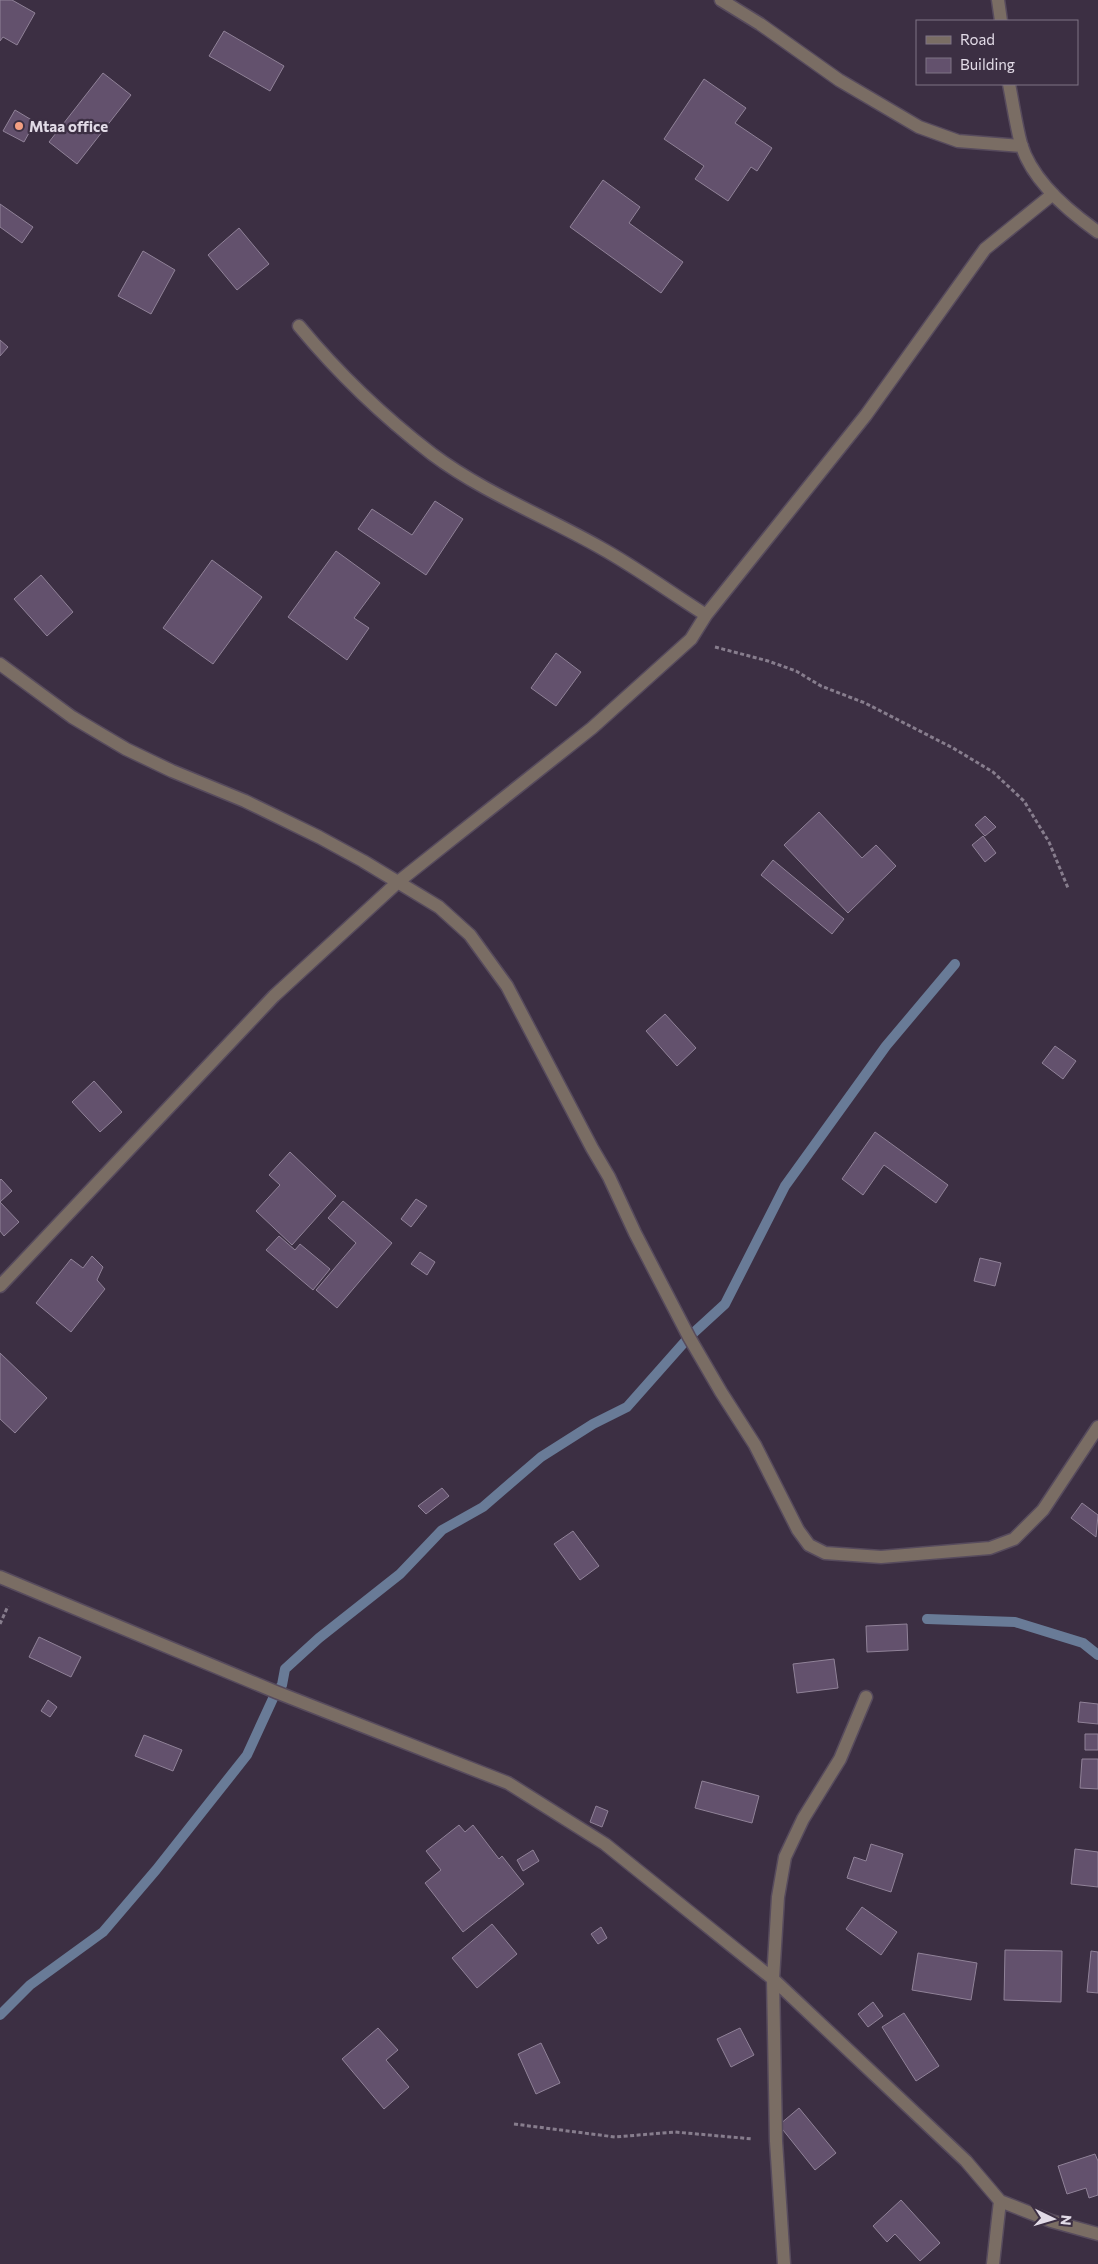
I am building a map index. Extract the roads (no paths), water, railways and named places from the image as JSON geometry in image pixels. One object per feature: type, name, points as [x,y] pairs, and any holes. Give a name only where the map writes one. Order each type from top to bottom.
[{"type":"street","points":[[721,0],[760,24],[839,80],[919,127],[958,141],[1022,146]]},
{"type":"street","points":[[998,0],[1001,20]]},
{"type":"street","points":[[1009,85],[1022,146],[1036,173],[1053,194],[1078,218],[1098,232]]},
{"type":"street","points":[[0,1286],[274,996],[398,882],[592,728],[691,639],[706,615],[866,415],[985,249],[1053,194]]},
{"type":"street","points":[[299,326],[324,355],[364,395],[433,454],[479,485],[602,548],[706,615]]},
{"type":"street","points":[[0,664],[72,717],[126,749],[319,837],[398,882],[439,907],[470,936],[507,986],[609,1177],[635,1233],[690,1337],[721,1392],[755,1445],[798,1530],[810,1545],[825,1553],[881,1556],[990,1548],[1014,1539],[1043,1510],[1098,1427]]},
{"type":"street","points":[[0,1577],[267,1688],[508,1783],[604,1844],[773,1979],[966,2161],[1000,2202],[1051,2221],[1098,2234]]},
{"type":"street","points":[[784,2264],[776,2140],[773,1979],[778,1897],[784,1857],[803,1819],[840,1759],[866,1697]]},
{"type":"street","points":[[993,2264],[1000,2202]]},
{"type":"waterway","points":[[0,2015],[30,1985],[103,1932],[156,1870],[247,1755],[276,1692],[282,1685],[285,1669],[319,1638],[400,1574],[442,1530],[483,1507],[541,1457],[593,1424],[627,1407],[689,1337],[725,1304],[785,1186],[886,1046],[955,964]]},
{"type":"waterway","points":[[927,1619],[1015,1622],[1083,1643],[1098,1655]]},
{"type":"place","name":"Mtaa office","points":[[19,126]]}]
